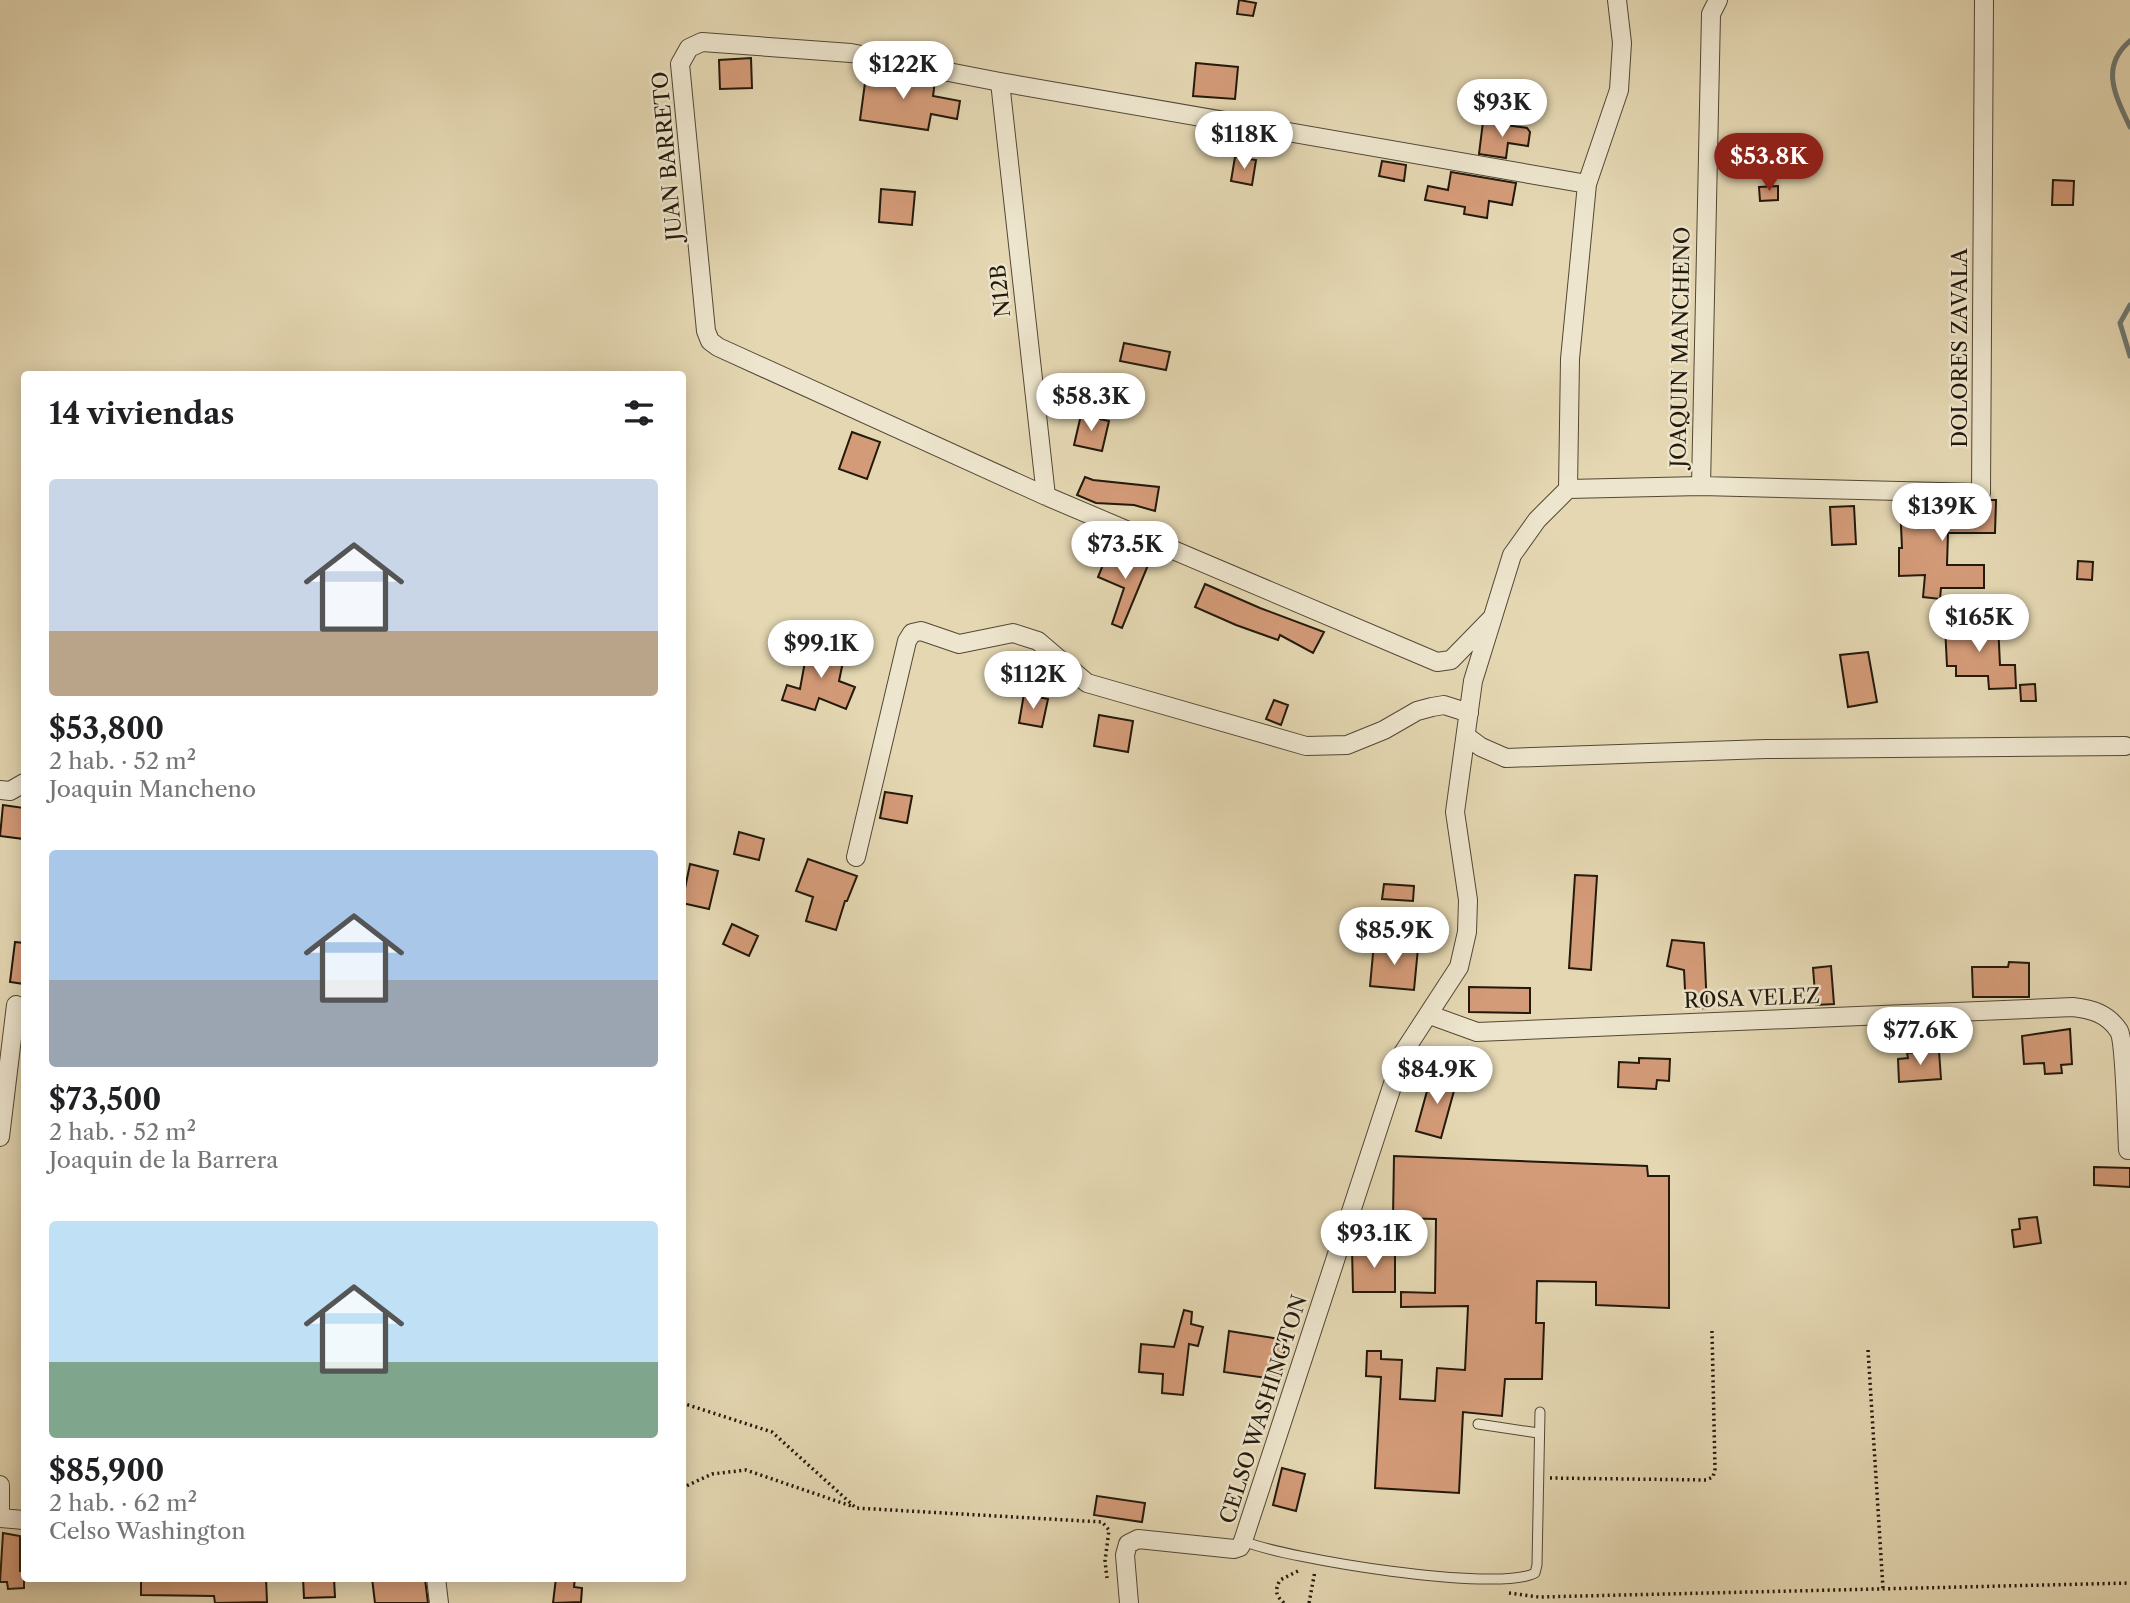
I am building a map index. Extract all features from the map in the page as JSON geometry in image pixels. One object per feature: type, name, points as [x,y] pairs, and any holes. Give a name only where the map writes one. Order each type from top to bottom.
[{"type":"street","points":[[1569,489],[1570,359],[1587,184],[1619,90],[1622,43],[1617,0]]},
{"type":"street","name":"JOAQUIN MANCHENO","points":[[1701,486],[1707,128],[1711,14],[1718,0]]},
{"type":"street","name":"DOLORES ZAVALA","points":[[1569,489],[1701,486],[1981,493],[1984,0]]},
{"type":"street","name":"JUAN BARRETO","points":[[1045,496],[730,353],[710,341],[706,331],[680,64],[689,48],[702,42],[851,52],[1000,82],[1587,184]]},
{"type":"street","name":"N12B","points":[[1000,82],[1045,496]]},
{"type":"street","name":"CELSO WASHINGTON","points":[[1129,1603],[1125,1555],[1128,1544],[1138,1539],[1234,1549],[1240,1547],[1244,1541],[1403,1053],[1459,967],[1467,932],[1468,900],[1455,812],[1474,681],[1512,555],[1536,520],[1569,489]]},
{"type":"street","points":[[1045,496],[1437,662],[1451,660],[1492,618]]},
{"type":"street","points":[[856,856],[907,641],[912,633],[921,631],[958,644],[1013,632],[1038,641],[1087,683],[1306,746],[1347,745],[1384,730],[1417,710],[1432,706],[1444,705],[1469,713]]},
{"type":"street","points":[[1466,736],[1481,747],[1506,758],[1766,749],[2125,746]]},
{"type":"street","points":[[0,790],[10,791],[21,785]]},
{"type":"street","points":[[0,1137],[13,1005]]},
{"type":"street","name":"ROSA VELEZ","points":[[1430,1015],[1477,1032],[2073,1007],[2093,1009],[2108,1018],[2120,1033],[2128,1150]]},
{"type":"street","points":[[0,1485],[0,1518],[21,1520]]},
{"type":"street","points":[[436,1582],[439,1603]]},
{"type":"lane","points":[[1244,1541],[1265,1550],[1374,1569],[1493,1580],[1527,1577],[1535,1573],[1536,1565],[1540,1412]]},
{"type":"lane","points":[[1478,1424],[1538,1433]]},
{"type":"path","points":[[1538,1478],[1713,1477],[1713,1331]]},
{"type":"path","points":[[1868,1350],[1883,1589]]},
{"type":"path","points":[[686,1404],[772,1432],[856,1507]]},
{"type":"path","points":[[686,1486],[712,1474],[746,1470],[856,1507],[1102,1522],[1109,1530],[1105,1561],[1108,1582]]},
{"type":"path","points":[[1284,1603],[1278,1598],[1276,1590],[1280,1580],[1302,1570],[1328,1573]]},
{"type":"path","points":[[1309,1603],[1315,1571]]},
{"type":"path","points":[[1499,1592],[1539,1597],[2130,1583]]},
{"type":"building","points":[[1239,0],[1256,3],[1253,16],[1237,14]]},
{"type":"building","points":[[751,58],[752,88],[720,89],[719,60]]},
{"type":"building","points":[[1196,63],[1238,67],[1235,99],[1193,96]]},
{"type":"building","points":[[867,68],[935,81],[933,96],[960,101],[957,119],[931,114],[928,130],[860,120]]},
{"type":"building","points":[[1483,122],[1527,128],[1530,132],[1528,146],[1508,143],[1506,158],[1479,154]]},
{"type":"building","points":[[1235,157],[1256,160],[1252,185],[1231,181]]},
{"type":"building","points":[[1382,161],[1406,165],[1404,181],[1379,176]]},
{"type":"building","points":[[1451,172],[1516,183],[1512,205],[1489,201],[1487,218],[1464,214],[1465,207],[1425,200],[1428,186],[1448,190]]},
{"type":"building","points":[[2053,180],[2074,181],[2073,205],[2052,205]]},
{"type":"building","points":[[1778,186],[1778,200],[1760,201],[1759,187]]},
{"type":"building","points":[[881,189],[915,192],[912,225],[879,222]]},
{"type":"building","points":[[1124,343],[1170,352],[1166,370],[1120,361]]},
{"type":"building","points":[[1081,415],[1109,421],[1102,451],[1074,445]]},
{"type":"building","points":[[852,432],[880,442],[867,479],[839,469]]},
{"type":"building","points":[[1085,477],[1159,487],[1155,511],[1134,505],[1096,503],[1077,495]]},
{"type":"building","points":[[1996,500],[1995,533],[1948,533],[1947,565],[1984,565],[1984,588],[1941,588],[1940,599],[1923,597],[1925,575],[1899,576],[1899,548],[1902,548],[1900,503],[1981,504]]},
{"type":"building","points":[[1854,506],[1856,544],[1832,545],[1830,507]]},
{"type":"building","points":[[1133,550],[1151,558],[1122,628],[1112,624],[1124,588],[1098,577],[1107,555],[1128,563]]},
{"type":"building","points":[[2078,561],[2093,562],[2092,580],[2077,579]]},
{"type":"building","points":[[1205,584],[1324,632],[1313,653],[1280,635],[1278,640],[1236,625],[1195,607]]},
{"type":"building","points":[[1998,623],[2000,665],[2015,665],[2016,688],[1989,689],[1988,676],[1956,676],[1956,666],[1947,666],[1945,626]]},
{"type":"building","points":[[808,645],[845,652],[839,681],[855,687],[846,709],[819,698],[815,710],[782,700],[787,685],[800,689]]},
{"type":"building","points":[[1868,652],[1877,702],[1848,707],[1840,655]]},
{"type":"building","points":[[2035,684],[2036,701],[2021,701],[2020,685]]},
{"type":"building","points":[[1024,694],[1048,699],[1042,727],[1019,723]]},
{"type":"building","points":[[1274,700],[1288,705],[1281,725],[1266,719]]},
{"type":"building","points":[[1099,715],[1133,721],[1128,752],[1094,746]]},
{"type":"building","points":[[885,792],[912,796],[907,823],[880,818]]},
{"type":"building","points":[[3,805],[21,808],[21,839],[0,836]]},
{"type":"building","points":[[739,832],[764,839],[759,860],[734,854]]},
{"type":"building","points":[[808,859],[857,876],[845,901],[836,930],[806,921],[813,897],[796,891]]},
{"type":"building","points":[[690,864],[718,871],[709,909],[686,904]]},
{"type":"building","points":[[1575,875],[1597,876],[1591,970],[1569,968]]},
{"type":"building","points":[[1384,884],[1414,886],[1413,901],[1382,899]]},
{"type":"building","points":[[732,924],[758,936],[749,956],[723,944]]},
{"type":"building","points":[[1672,940],[1704,943],[1707,1008],[1686,1009],[1684,970],[1667,966]]},
{"type":"building","points":[[15,942],[21,943],[21,984],[10,982]]},
{"type":"building","points":[[1374,943],[1418,948],[1414,990],[1370,986]]},
{"type":"building","points":[[2009,962],[2029,963],[2029,997],[1973,997],[1972,967],[2008,967]]},
{"type":"building","points":[[1831,966],[1834,1004],[1816,1005],[1813,968]]},
{"type":"building","points":[[1469,987],[1530,988],[1530,1013],[1469,1012]]},
{"type":"building","points":[[2070,1029],[2072,1064],[2061,1065],[2062,1073],[2045,1074],[2044,1063],[2024,1064],[2022,1036]]},
{"type":"building","points":[[1939,1051],[1941,1079],[1899,1082],[1898,1059],[1908,1058],[1907,1053]]},
{"type":"building","points":[[1639,1058],[1670,1059],[1669,1081],[1657,1080],[1656,1089],[1618,1087],[1619,1062],[1639,1063]]},
{"type":"building","points":[[1432,1073],[1457,1080],[1441,1138],[1416,1131]]},
{"type":"building","points":[[1394,1156],[1647,1166],[1648,1176],[1669,1176],[1669,1308],[1596,1305],[1596,1282],[1537,1281],[1536,1323],[1544,1323],[1542,1379],[1505,1379],[1502,1416],[1463,1412],[1459,1493],[1375,1488],[1381,1377],[1366,1376],[1367,1351],[1381,1351],[1381,1359],[1402,1360],[1400,1399],[1435,1401],[1437,1368],[1465,1370],[1468,1306],[1401,1307],[1401,1292],[1435,1293],[1436,1219],[1393,1218]]},
{"type":"building","points":[[2094,1167],[2130,1168],[2130,1187],[2094,1185]]},
{"type":"building","points":[[2037,1217],[2041,1243],[2014,1247],[2012,1230],[2020,1229],[2019,1219]]},
{"type":"building","points":[[1352,1248],[1395,1248],[1395,1292],[1353,1292]]},
{"type":"building","points":[[1184,1310],[1192,1312],[1191,1324],[1203,1327],[1198,1346],[1189,1344],[1183,1395],[1162,1393],[1163,1374],[1139,1372],[1141,1344],[1174,1347]]},
{"type":"building","points":[[1229,1331],[1286,1340],[1280,1380],[1224,1372]]},
{"type":"building","points":[[1282,1468],[1305,1474],[1296,1511],[1273,1505]]},
{"type":"building","points":[[1097,1496],[1145,1503],[1142,1522],[1094,1515]]},
{"type":"building","points":[[3,1533],[20,1536],[20,1571],[24,1588],[8,1589],[7,1582],[0,1582]]},
{"type":"building","points":[[141,1582],[266,1582],[267,1602],[215,1603],[214,1596],[141,1595]]},
{"type":"building","points":[[303,1582],[334,1582],[335,1597],[304,1598]]},
{"type":"building","points":[[372,1582],[425,1582],[428,1603],[375,1603]]},
{"type":"building","points":[[556,1582],[575,1582],[574,1587],[582,1588],[581,1602],[553,1603]]},
{"type":"waterway","points":[[2130,41],[2115,61],[2113,72],[2116,93],[2130,127]]},
{"type":"waterway","points":[[2130,305],[2120,323],[2130,356]]}]
